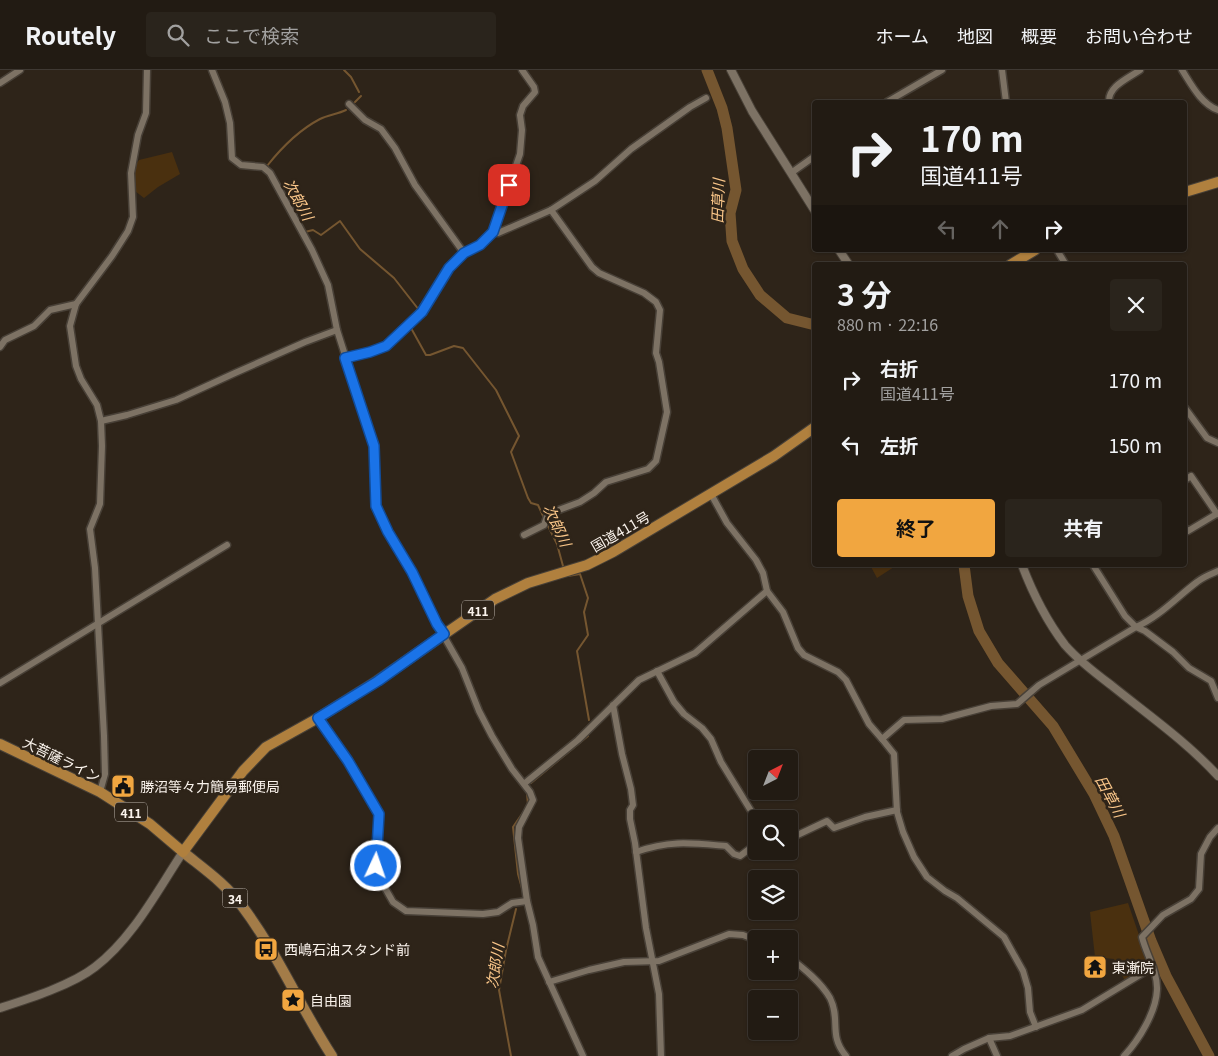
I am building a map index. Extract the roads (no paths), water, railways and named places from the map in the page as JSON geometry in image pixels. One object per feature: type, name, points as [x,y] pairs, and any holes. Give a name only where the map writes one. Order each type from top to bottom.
[{"type":"highway","points":[[1187,191],[1218,182]]},
{"type":"highway","points":[[1015,262],[1032,252]]},
{"type":"highway","name":"国道411号","points":[[183,852],[242,771],[256,756],[278,740],[378,681],[505,593],[528,583],[597,560],[774,456],[812,429]]},
{"type":"highway","name":"大菩薩ライン","points":[[0,744],[100,792],[150,824],[183,852]]},
{"type":"main road","name":"34","points":[[183,852],[218,880],[242,904],[304,1012],[332,1056]]},
{"type":"street","points":[[0,83],[20,70]]},
{"type":"street","points":[[100,792],[105,774],[99,623],[90,529],[100,504],[102,446],[100,421],[96,405],[80,379],[76,366],[70,326],[76,304],[112,256],[128,231],[133,217],[131,173],[138,135],[146,114],[147,70]]},
{"type":"street","points":[[212,70],[225,102],[230,123],[232,158],[241,165],[263,168],[270,173],[312,250],[328,285],[336,330],[374,446],[376,506],[388,532],[412,572],[437,624],[462,668],[479,711],[492,736],[512,769],[525,783],[530,792],[533,800],[519,827],[518,838],[527,901],[538,956],[583,1056]]},
{"type":"street","points":[[345,358],[386,346],[422,312],[449,268],[464,253],[480,245],[493,232],[520,154],[522,130],[520,115],[523,106],[534,92],[534,87],[522,70]]},
{"type":"street","points":[[731,70],[752,111],[812,206]]},
{"type":"street","points":[[1002,70],[1006,100]]},
{"type":"street","points":[[1109,100],[1111,93],[1116,87],[1140,70]]},
{"type":"street","points":[[1182,70],[1197,94],[1212,108],[1218,110]]},
{"type":"street","points":[[890,100],[939,71]]},
{"type":"street","points":[[493,232],[498,233],[551,210],[595,182],[631,149],[690,107],[706,98]]},
{"type":"street","points":[[349,104],[364,120],[382,129],[395,148],[415,185],[464,253]]},
{"type":"street","points":[[792,173],[812,158]]},
{"type":"street","points":[[524,535],[544,525],[548,514],[580,502],[606,482],[648,469],[656,461],[668,412],[656,353],[660,310],[656,302],[644,293],[599,274],[551,210]]},
{"type":"street","points":[[0,347],[5,340],[34,326],[50,310],[76,304]]},
{"type":"street","points":[[100,421],[176,400],[304,342],[336,330]]},
{"type":"street","points":[[1187,411],[1207,438],[1218,444]]},
{"type":"street","points":[[1187,479],[1191,476],[1217,514],[1187,530]]},
{"type":"street","points":[[711,494],[727,523],[756,560],[763,573],[767,591],[783,612],[798,648],[804,655],[838,672],[846,680],[869,724],[894,754],[897,810],[903,832],[914,857],[927,876],[1004,937],[1023,970],[1028,988],[1030,1012],[1036,1027]]},
{"type":"street","points":[[0,682],[227,545]]},
{"type":"street","points":[[1023,567],[1033,593],[1050,624],[1080,660],[1181,741],[1218,776]]},
{"type":"street","points":[[1093,567],[1124,616],[1136,627],[1162,644],[1189,668],[1210,681],[1218,698]]},
{"type":"street","points":[[882,738],[904,720],[942,719],[991,706],[1017,704],[1039,685],[1136,627],[1146,623],[1199,580],[1218,570]]},
{"type":"street","points":[[525,783],[578,740],[639,680],[695,653],[767,591]]},
{"type":"street","points":[[657,671],[674,702],[711,739],[722,762],[751,810]]},
{"type":"street","points":[[613,705],[631,789],[633,805],[630,810],[630,819],[646,928],[659,994],[661,1056]]},
{"type":"street","points":[[318,718],[348,761],[379,814],[376,866],[381,881],[393,902],[406,911],[483,914],[498,912],[512,903],[527,901]]},
{"type":"street","points":[[798,835],[827,821],[834,828],[865,817],[897,810]]},
{"type":"street","points":[[1124,1056],[1150,1019],[1157,990],[1153,967],[1142,938],[1156,922],[1191,898],[1199,889],[1201,854],[1210,837],[1218,828]]},
{"type":"street","points":[[636,852],[679,842],[726,846],[734,854],[740,856],[748,850]]},
{"type":"street","points":[[0,1008],[60,986],[94,968],[116,948],[141,915],[183,852]]},
{"type":"street","points":[[549,982],[624,962],[659,961],[728,934],[748,937]]},
{"type":"street","points":[[798,965],[830,997],[835,1014],[836,1040],[846,1056]]},
{"type":"street","points":[[952,1056],[989,1038],[1010,1036],[1082,1010],[1153,967]]},
{"type":"street","points":[[989,1038],[997,1056]]},
{"type":"waterway","name":"次郎川","points":[[344,70],[351,77],[359,92]]},
{"type":"waterway","name":"田草川","points":[[707,70],[722,108],[727,128],[736,190],[730,213],[732,241],[743,269],[760,295],[787,318],[812,324]]},
{"type":"waterway","name":"次郎川","points":[[355,102],[361,96]]},
{"type":"waterway","name":"次郎川","points":[[269,169],[267,166],[279,152],[305,128],[320,119],[346,110]]},
{"type":"waterway","name":"次郎川","points":[[305,232],[313,230],[321,235],[340,221],[360,249],[394,278],[419,310]]},
{"type":"waterway","name":"次郎川","points":[[411,328],[426,355],[454,346],[463,348],[496,390],[519,436],[511,452],[528,498],[531,503],[538,505],[544,518]]},
{"type":"waterway","name":"次郎川","points":[[547,524],[557,544],[563,566]]},
{"type":"waterway","name":"田草川","points":[[964,567],[968,596],[979,631],[998,663],[1053,726],[1094,794],[1114,836],[1151,941],[1166,976],[1209,1056]]},
{"type":"waterway","name":"次郎川","points":[[568,576],[580,574],[588,598],[584,612],[588,635],[577,651],[589,720]]},
{"type":"waterway","name":"次郎川","points":[[531,783],[588,736]]},
{"type":"waterway","name":"次郎川","points":[[527,793],[528,805]]},
{"type":"waterway","name":"次郎川","points":[[523,892],[518,874],[513,827],[524,811]]},
{"type":"waterway","name":"次郎川","points":[[511,1056],[499,990],[516,909]]},
{"type":"place","name":"勝沼等々力簡易郵便局","points":[[123,786]]},
{"type":"place","name":"西嶋石油スタンド前","points":[[266,949]]},
{"type":"place","name":"東漸院","points":[[1095,967]]},
{"type":"place","name":"自由園","points":[[293,1000]]}]
